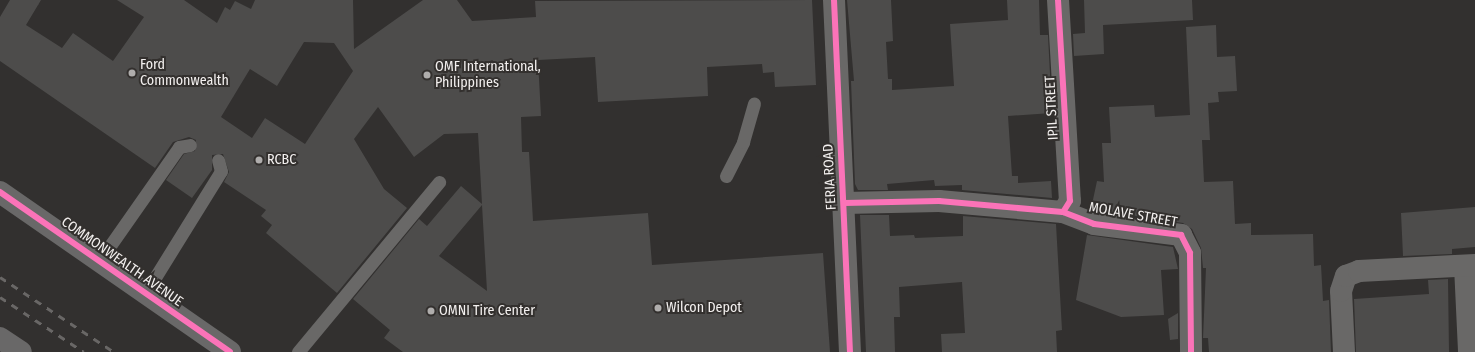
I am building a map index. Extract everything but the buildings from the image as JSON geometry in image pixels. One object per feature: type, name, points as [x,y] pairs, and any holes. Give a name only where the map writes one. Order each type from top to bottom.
[{"type":"main road","name":"COMMONWEALTH AVENUE","points":[[0,192],[100,260],[230,352]]},
{"type":"main road","points":[[0,338],[21,352]]},
{"type":"street","name":"FERIA ROAD","points":[[834,0],[850,352]]},
{"type":"street","name":"IPIL STREET","points":[[1058,0],[1070,201],[1063,212]]},
{"type":"street","name":"MOLAVE STREET","points":[[844,203],[938,201],[1063,212],[1094,224],[1182,235],[1190,253],[1191,352]]},
{"type":"street","points":[[1344,352],[1340,291],[1346,276],[1359,271],[1470,266],[1469,352]]},
{"type":"lane","points":[[726,176],[743,142],[754,104]]},
{"type":"lane","points":[[100,260],[179,147],[190,146]]},
{"type":"lane","points":[[146,292],[222,170],[218,160]]},
{"type":"lane","points":[[298,352],[438,182]]},
{"type":"railway","points":[[0,277],[114,352]]},
{"type":"railway","points":[[0,297],[84,352]]},
{"type":"cycle path","points":[[834,0],[850,352]]},
{"type":"cycle path","points":[[1058,0],[1070,201],[1063,212]]},
{"type":"cycle path","points":[[0,192],[230,352]]},
{"type":"cycle path","points":[[844,203],[939,201],[1063,212],[1094,224],[1181,235],[1190,253],[1191,352]]},
{"type":"place","name":"Ford Commonwealth","points":[[132,73]]},
{"type":"place","name":"OMF International, Philippines","points":[[427,75]]},
{"type":"place","name":"RCBC","points":[[259,160]]},
{"type":"place","name":"Wilcon Depot","points":[[658,308]]},
{"type":"place","name":"OMNI Tire Center","points":[[431,311]]}]
